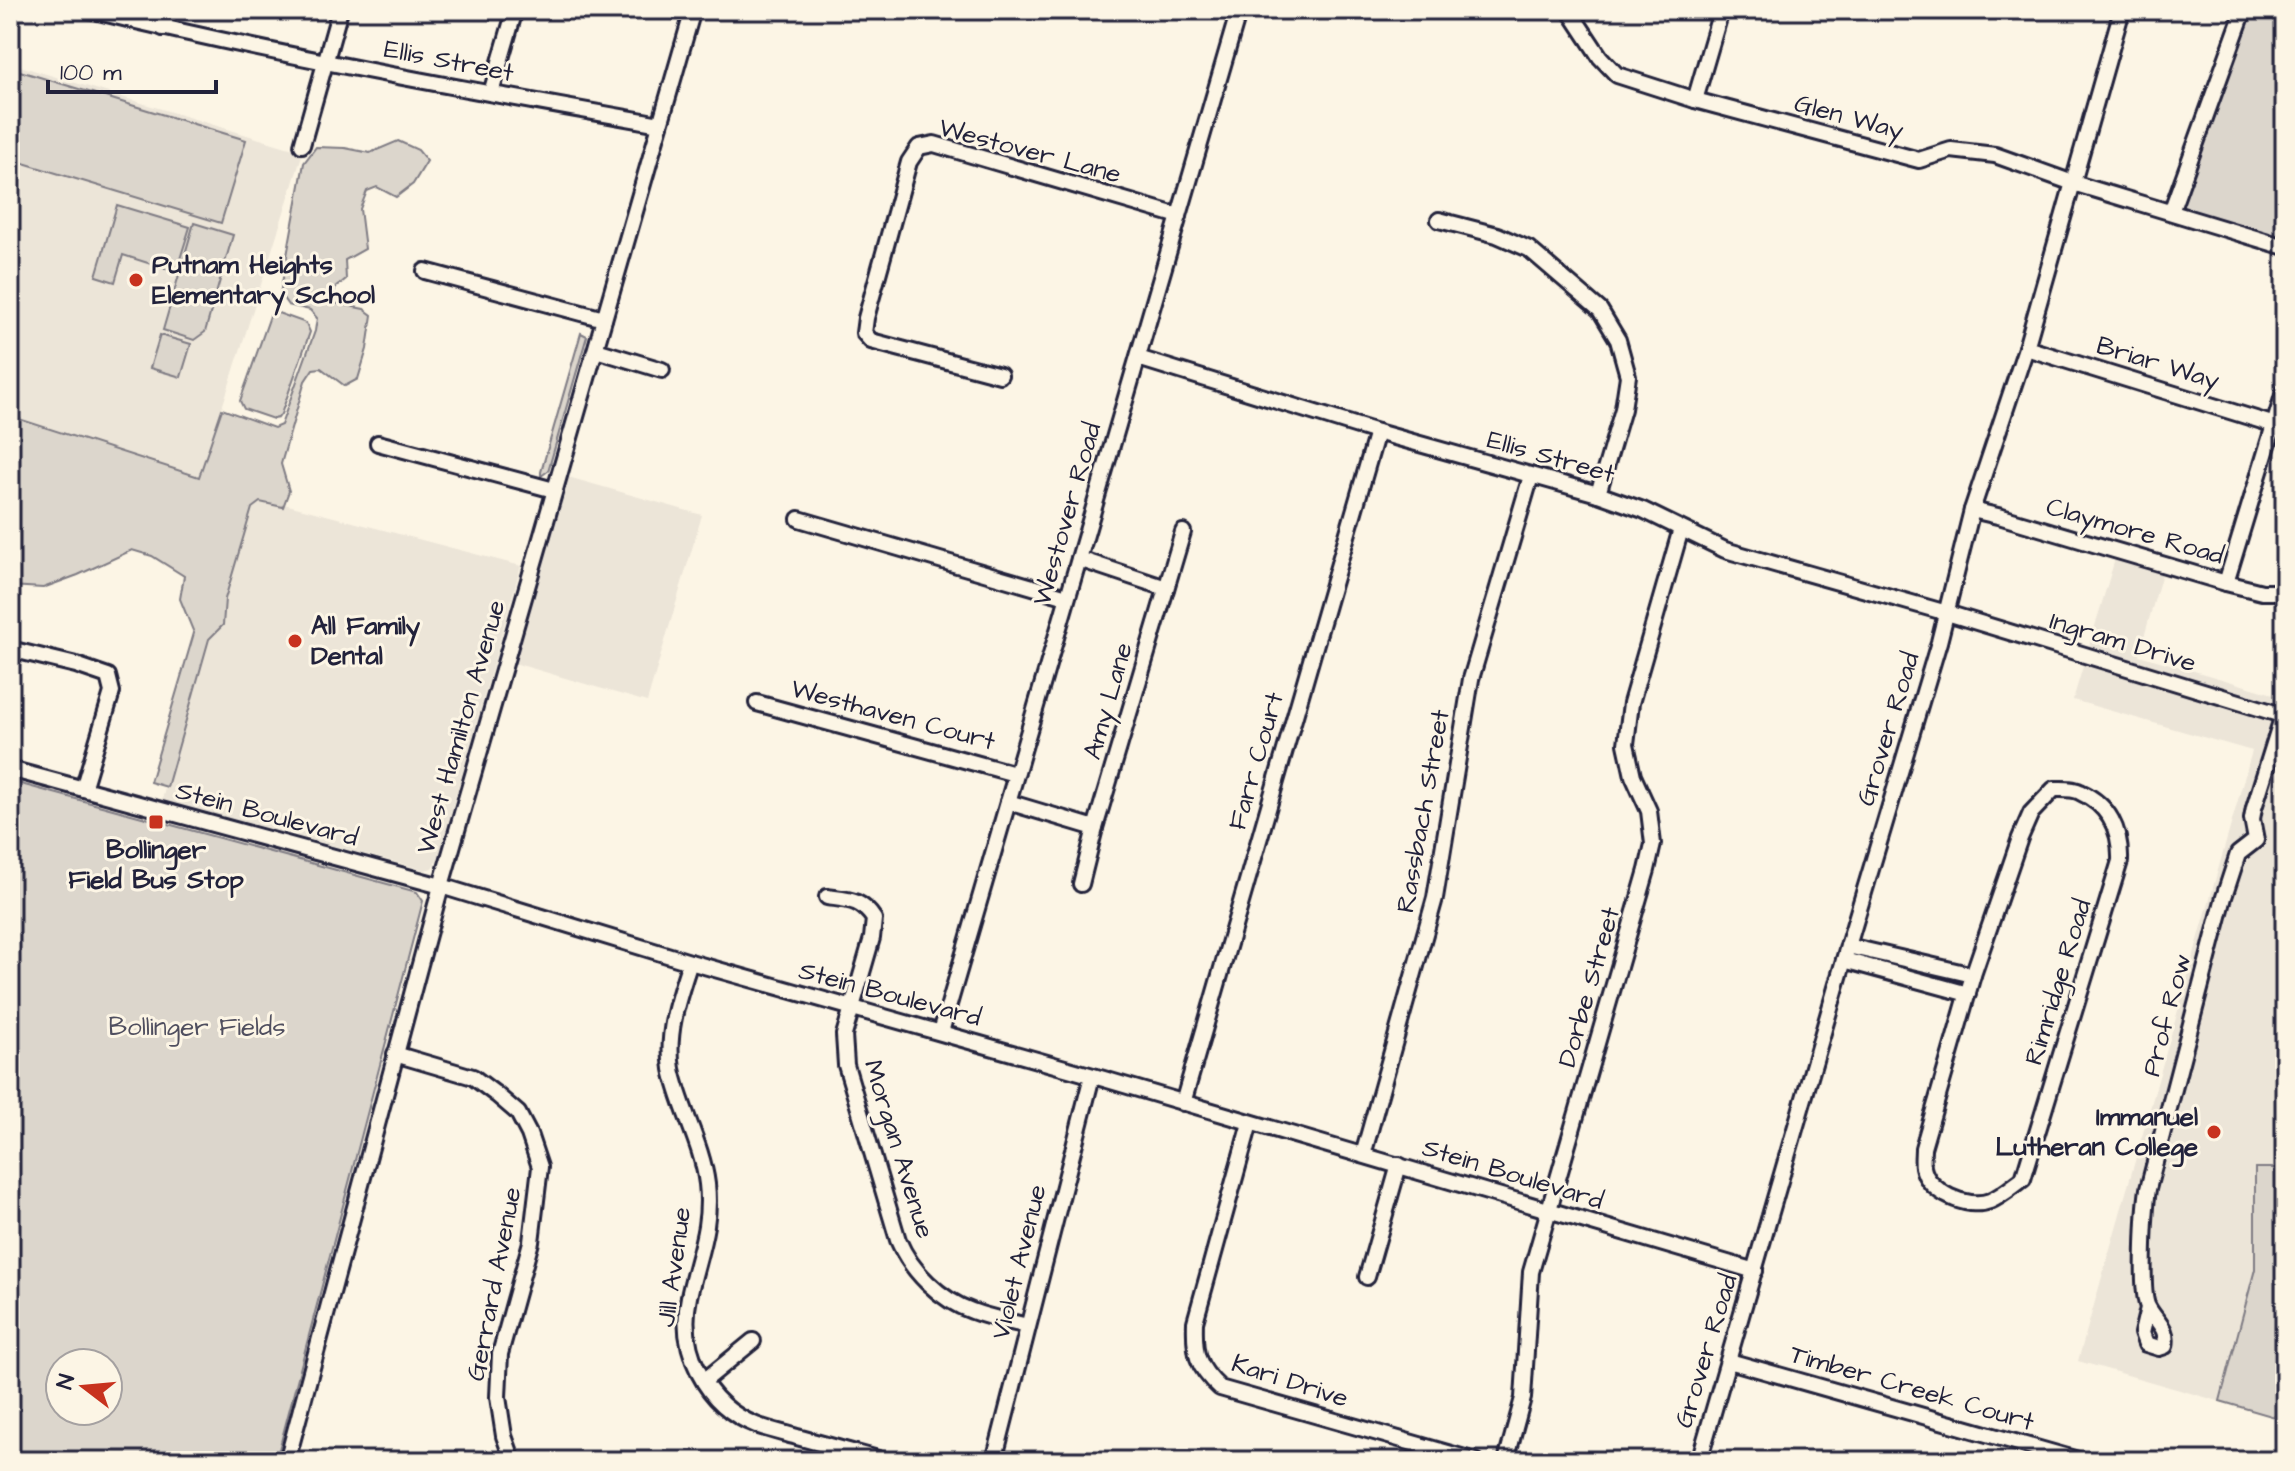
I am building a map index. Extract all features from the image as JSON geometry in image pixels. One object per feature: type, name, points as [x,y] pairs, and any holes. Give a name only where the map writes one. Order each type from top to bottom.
[{"type":"street","name":"Ellis Street","points":[[90,10],[325,61],[660,124]]},
{"type":"street","points":[[163,28],[168,10]]},
{"type":"street","points":[[302,145],[340,10]]},
{"type":"street","points":[[491,93],[515,10]]},
{"type":"street","name":"West Hamilton Avenue","points":[[287,1461],[441,886],[693,10]]},
{"type":"street","name":"Westover Road","points":[[941,1032],[1239,10]]},
{"type":"street","name":"Glen Way","points":[[1569,10],[1600,57],[1617,75],[1695,100],[1919,160],[1951,150],[1995,155],[2073,183],[2285,247]]},
{"type":"street","name":"Grover Road","points":[[1699,1461],[1947,613],[1972,510],[2026,348],[2122,10]]},
{"type":"street","points":[[2171,212],[2244,10]]},
{"type":"street","points":[[1695,100],[1721,11]]},
{"type":"street","name":"Westover Lane","points":[[1000,375],[871,341],[864,333],[909,162],[919,147],[934,144],[1179,216]]},
{"type":"street","points":[[1439,220],[1497,235],[1529,249],[1600,310],[1618,340],[1628,376],[1623,409],[1598,494]]},
{"type":"street","points":[[425,271],[604,319]]},
{"type":"street","name":"Briar Way","points":[[2026,348],[2275,425]]},
{"type":"street","points":[[596,350],[662,370]]},
{"type":"street","name":"Ellis Street","points":[[1138,358],[1377,432],[1598,494],[1643,510],[1725,550],[1947,613]]},
{"type":"street","points":[[2226,583],[2285,389]]},
{"type":"street","name":"Farr Court","points":[[1183,1103],[1377,432]]},
{"type":"street","points":[[378,443],[554,490]]},
{"type":"street","name":"Rassbach Street","points":[[1363,1155],[1435,898],[1471,679],[1531,476]]},
{"type":"street","name":"Claymore Road","points":[[1972,510],[2226,583],[2262,592],[2285,592]]},
{"type":"street","points":[[799,519],[1067,597]]},
{"type":"street","name":"Dorbe Street","points":[[1506,1461],[1523,1398],[1531,1272],[1653,844],[1649,811],[1633,776],[1626,744],[1631,703],[1681,529]]},
{"type":"street","name":"Amy Lane","points":[[1081,884],[1183,532]]},
{"type":"street","points":[[1079,559],[1166,588]]},
{"type":"street","name":"Ingram Drive","points":[[1947,613],[2284,715]]},
{"type":"street","points":[[10,649],[108,676],[112,692],[83,789]]},
{"type":"street","name":"Westhaven Court","points":[[757,703],[1015,774]]},
{"type":"street","name":"Prof Row","points":[[2148,1308],[2144,1291],[2148,1189],[2224,897],[2238,854],[2256,840],[2252,819],[2254,808],[2284,715]]},
{"type":"street","name":"Stein Boulevard","points":[[10,769],[441,886],[850,1009],[941,1032],[1755,1271]]},
{"type":"street","name":"Rimridge Road","points":[[2054,789],[2078,790],[2111,818],[2121,842],[2120,861],[2023,1179],[1989,1202],[1968,1202],[1944,1195],[1930,1183],[1923,1168],[1923,1148],[1968,994],[2031,813],[2054,789]]},
{"type":"street","points":[[1008,802],[1095,828]]},
{"type":"street","name":"Morgan Avenue","points":[[827,897],[853,900],[867,908],[874,919],[872,938],[844,1035],[846,1065],[906,1258],[930,1284],[956,1304],[1027,1326]]},
{"type":"street","points":[[1846,953],[1973,975]]},
{"type":"street","points":[[1846,953],[1968,994]]},
{"type":"street","name":"Jill Avenue","points":[[690,962],[671,1037],[672,1068],[705,1170],[708,1197],[707,1227],[689,1297],[686,1322],[689,1353],[713,1394],[726,1407],[755,1425],[885,1461]]},
{"type":"street","name":"Gerrard Avenue","points":[[395,1054],[473,1077],[497,1095],[518,1113],[540,1167],[531,1242],[500,1354],[498,1397],[504,1436],[513,1461]]},
{"type":"street","name":"Violet Avenue","points":[[994,1461],[1092,1076]]},
{"type":"street","name":"Kari Drive","points":[[1250,1123],[1195,1322],[1194,1345],[1198,1362],[1208,1377],[1220,1388],[1476,1461]]},
{"type":"street","points":[[1367,1277],[1399,1165]]},
{"type":"street","points":[[704,1381],[753,1341]]},
{"type":"street","name":"Timber Creek Court","points":[[1729,1361],[2082,1461]]},
{"type":"shaded area","name":"Putnam Heights Elementary School","points":[[10,63],[303,152],[200,477],[10,416]]},
{"type":"shaded area","points":[[568,477],[702,515],[647,702],[514,663]]},
{"type":"shaded area","points":[[242,493],[521,566],[438,859],[432,868],[417,868],[162,800]]},
{"type":"shaded area","name":"Immanuel Lutheran College","points":[[2115,559],[2162,573],[2139,655],[2280,696],[2285,694],[2285,1420],[2078,1361],[2252,751],[2073,700]]},
{"type":"green space","points":[[2244,10],[2285,10],[2285,247],[2171,212]]},
{"type":"green space","points":[[10,68],[246,140],[221,223],[10,159]]},
{"type":"green space","points":[[398,141],[418,150],[427,161],[413,184],[396,197],[377,187],[367,191],[360,209],[365,249],[345,260],[346,279],[335,288],[334,303],[364,309],[372,315],[358,379],[345,386],[321,368],[313,369],[305,381],[281,464],[289,491],[283,507],[260,502],[252,508],[225,599],[223,625],[209,639],[167,787],[150,782],[194,633],[180,599],[184,576],[152,556],[132,550],[43,588],[10,586],[10,416],[199,477],[222,409],[274,428],[281,425],[317,318],[310,310],[288,305],[280,294],[304,163],[316,147],[370,153]]},
{"type":"green space","points":[[117,205],[190,227],[176,272],[123,255],[115,282],[96,276]]},
{"type":"green space","points":[[194,223],[233,235],[205,332],[194,340],[163,330]]},
{"type":"green space","points":[[278,313],[306,323],[310,332],[281,414],[273,419],[244,409],[240,401],[270,316]]},
{"type":"green space","points":[[581,333],[587,336],[548,471],[541,476],[541,472]]},
{"type":"green space","points":[[160,335],[191,344],[181,377],[150,368]]},
{"type":"green space","name":"Bollinger Fields","points":[[10,781],[417,892],[423,901],[276,1461],[22,1461],[10,1458]]},
{"type":"green space","points":[[2255,1168],[2285,1168],[2285,1420],[2220,1401],[2255,1269]]},
{"type":"place","name":"Putnam Heights Elementary School","points":[[136,280]]},
{"type":"place","name":"All Family Dental","points":[[295,641]]},
{"type":"place","name":"Bollinger Field Bus Stop","points":[[156,822]]},
{"type":"place","name":"Immanuel Lutheran College","points":[[2214,1132]]}]
